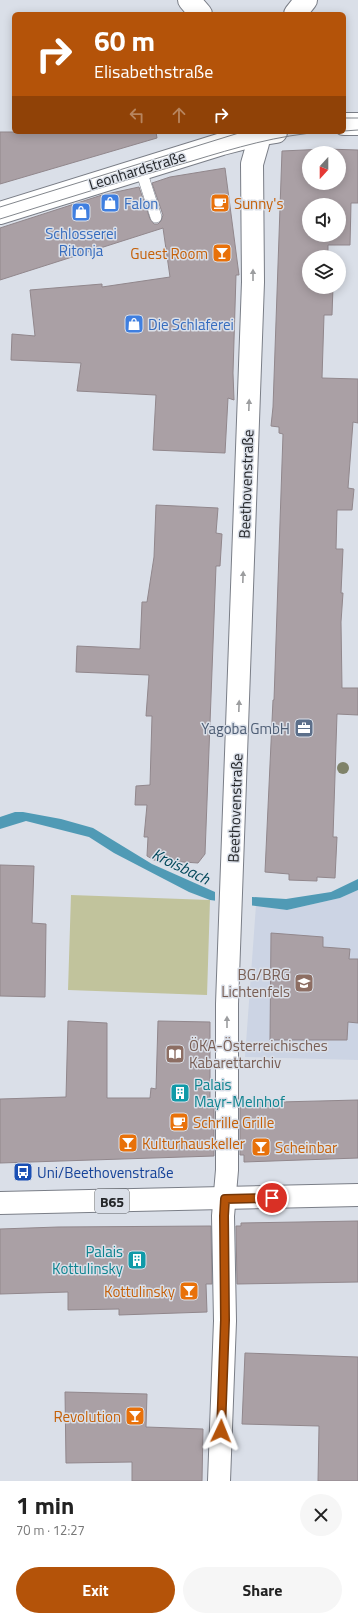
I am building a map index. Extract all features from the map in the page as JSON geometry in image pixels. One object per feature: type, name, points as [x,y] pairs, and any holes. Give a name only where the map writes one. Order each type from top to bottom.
[{"type":"street","points":[[189,0],[199,12]]},
{"type":"street","points":[[297,12],[306,0]]},
{"type":"street","points":[[346,124],[358,124]]},
{"type":"street","name":"Leonhardstraße","points":[[0,213],[222,144],[259,134]]},
{"type":"street","name":"Beethovenstraße","points":[[219,1481],[225,1320],[224,1216],[227,1170],[227,1004],[253,282],[252,164],[258,143],[262,134]]},
{"type":"street","name":"B65","points":[[0,1204],[358,1195]]},
{"type":"lane","points":[[141,170],[156,217]]},
{"type":"shaded area","name":"BG/BRG Lichtenfels","points":[[358,890],[358,1060],[245,1057],[256,905],[287,910],[340,898]]},
{"type":"green space","points":[[71,895],[210,900],[207,995],[68,990]]},
{"type":"water","name":"Kroisbach","points":[[15,812],[23,812],[61,819],[93,828],[152,864],[215,892],[252,897],[286,899],[331,892],[358,879],[358,890],[340,898],[287,910],[210,900],[189,892],[114,853],[89,837],[26,821],[0,829],[0,817]]},
{"type":"pier","points":[[215,890],[252,895],[252,907],[215,902]]},
{"type":"building","points":[[0,132],[12,132],[12,134],[156,134],[157,138],[0,184]]},
{"type":"building","points":[[302,150],[302,190],[346,190],[346,150],[358,150],[358,203],[351,203],[350,245],[328,245],[328,250],[302,250],[302,294],[333,294],[332,315],[324,315],[322,378],[358,379],[358,423],[353,422],[348,488],[354,489],[352,510],[337,510],[336,549],[343,549],[341,593],[343,593],[341,622],[342,688],[358,688],[358,715],[337,714],[333,837],[337,837],[335,878],[317,877],[317,881],[289,880],[289,874],[265,872],[274,700],[283,434],[279,433],[279,427],[271,426],[273,407],[282,151]]},
{"type":"building","points":[[225,168],[239,275],[236,275],[233,373],[234,400],[228,398],[225,453],[153,450],[156,395],[77,391],[81,363],[11,360],[12,334],[35,336],[30,290],[102,284],[102,287],[170,277],[163,228],[0,280],[0,228],[102,195],[139,187],[150,219],[154,224],[158,224],[163,215],[152,183],[170,177]]},
{"type":"building","points":[[156,505],[218,508],[216,533],[222,534],[220,566],[216,566],[205,854],[198,863],[154,860],[147,856],[148,837],[144,837],[147,805],[135,805],[136,786],[150,785],[152,716],[146,716],[149,675],[76,672],[77,646],[140,649],[142,602],[147,602],[154,557]]},
{"type":"building","points":[[0,865],[34,866],[32,923],[46,924],[45,997],[0,996]]},
{"type":"building","points":[[271,933],[323,937],[323,947],[350,949],[349,959],[358,959],[358,1023],[348,1022],[347,1040],[270,1040]]},
{"type":"building","name":"Palais Mayr-Melnhof","points":[[68,1021],[107,1023],[107,1098],[150,1098],[151,1088],[156,1089],[158,1021],[210,1022],[210,1104],[214,1104],[214,1156],[0,1163],[0,1099],[66,1097]]},
{"type":"building","points":[[358,1100],[358,1158],[244,1162],[244,1155],[240,1155],[240,1103]]},
{"type":"building","points":[[358,1221],[358,1282],[237,1284],[236,1226],[241,1226],[241,1223]]},
{"type":"building","name":"Palais Kottulinsky","points":[[211,1226],[212,1284],[206,1284],[207,1312],[119,1315],[119,1309],[68,1310],[68,1292],[0,1294],[0,1229]]},
{"type":"building","points":[[245,1353],[358,1357],[358,1481],[318,1481],[319,1426],[242,1424]]},
{"type":"building","points":[[65,1392],[147,1394],[146,1427],[203,1429],[202,1481],[132,1481],[132,1462],[66,1463]]},
{"type":"tram line","points":[[346,118],[358,118]]},
{"type":"tram line","points":[[346,131],[358,130]]},
{"type":"tram line","points":[[0,207],[236,134]]},
{"type":"tram line","points":[[0,219],[240,147],[273,139],[306,134]]},
{"type":"place","name":"Falon","points":[[110,203]]},
{"type":"place","name":"Sunny's","points":[[220,203]]},
{"type":"place","name":"Schlosserei Ritonja","points":[[81,212]]},
{"type":"place","name":"Guest Room","points":[[222,253]]},
{"type":"place","name":"Die Schlaferei","points":[[134,324]]},
{"type":"place","name":"Yagoba GmbH","points":[[304,728]]},
{"type":"place","name":"BG/BRG Lichtenfels","points":[[304,983]]},
{"type":"place","name":"ÖKA-Österreichisches Kabarettarchiv","points":[[175,1054]]},
{"type":"place","name":"Palais Mayr-Melnhof","points":[[180,1093]]},
{"type":"place","name":"Schrille Grille","points":[[179,1122]]},
{"type":"place","name":"Kulturhauskeller","points":[[128,1143]]},
{"type":"place","name":"Scheinbar","points":[[261,1147]]},
{"type":"place","name":"Uni/Beethovenstraße","points":[[23,1172]]},
{"type":"place","name":"Palais Kottulinsky","points":[[137,1260]]},
{"type":"place","name":"Kottulinsky","points":[[189,1291]]},
{"type":"place","name":"Revolution","points":[[135,1416]]},
{"type":"route","points":[[221,1431],[225,1320],[225,1199],[272,1198]]}]
